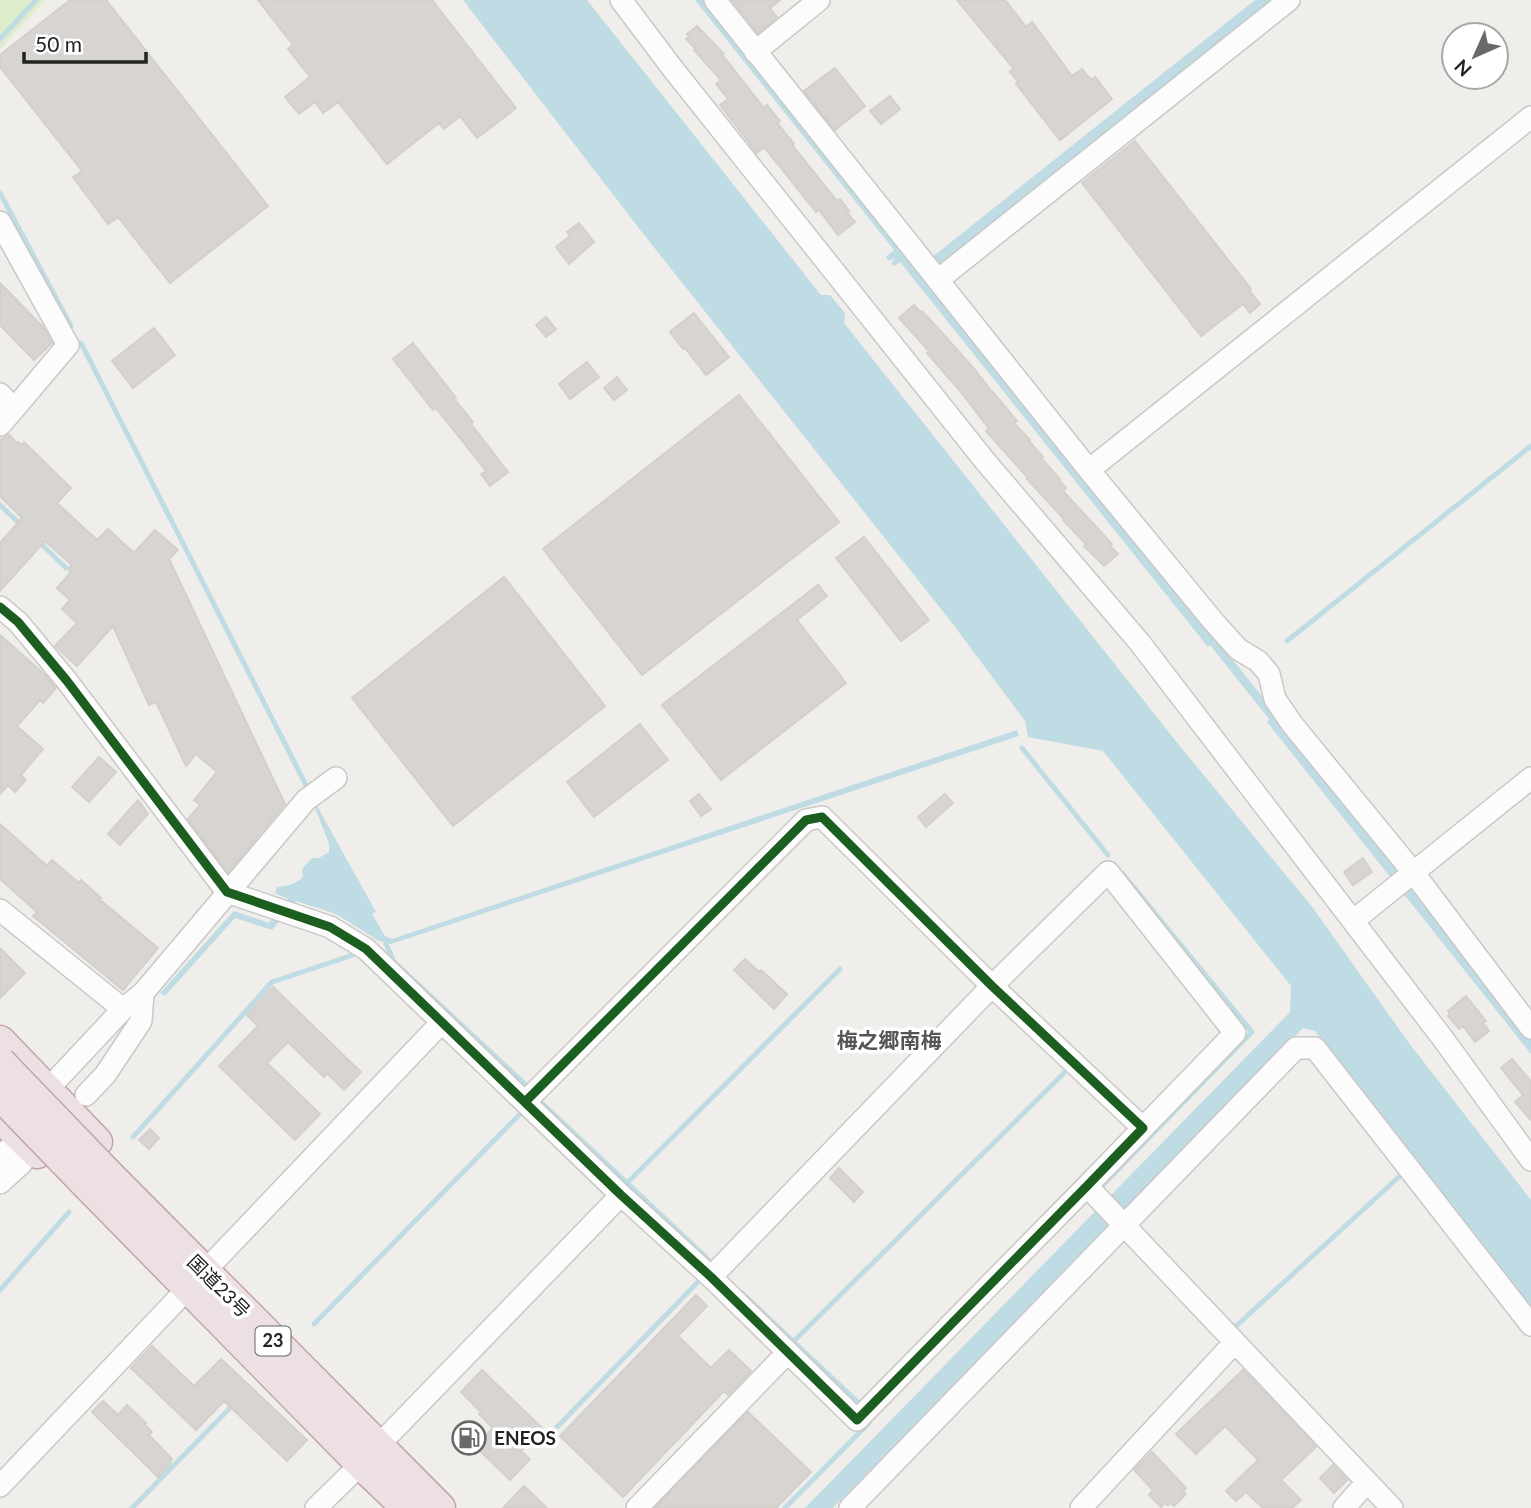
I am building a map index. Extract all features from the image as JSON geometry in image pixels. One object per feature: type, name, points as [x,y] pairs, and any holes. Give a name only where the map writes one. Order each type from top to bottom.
[{"type":"highway","points":[[0,1041],[116,1163],[196,1280]]},
{"type":"highway","name":"国道23号","points":[[0,1062],[98,1181]]},
{"type":"highway","name":"国道23号","points":[[0,1095],[98,1181],[369,1455],[440,1508]]},
{"type":"highway","points":[[14,1139],[139,1254],[196,1280]]},
{"type":"highway","name":"国道23号","points":[[369,1455],[407,1508]]},
{"type":"street","points":[[621,0],[681,80],[985,461],[1140,643],[1444,1040],[1531,1160]]},
{"type":"street","points":[[715,0],[1089,470],[1213,621],[1238,649],[1258,661],[1269,674],[1275,699],[1405,879],[1531,1028]]},
{"type":"street","points":[[755,52],[820,0]]},
{"type":"street","points":[[938,280],[1289,0]]},
{"type":"street","points":[[1089,470],[1531,117]]},
{"type":"street","points":[[0,222],[68,345],[5,409]]},
{"type":"street","points":[[0,607],[18,622],[67,681],[227,892],[330,927],[366,949],[621,1195],[711,1277],[857,1420],[1093,1192],[1143,1128],[1235,1033],[1108,872],[992,986],[711,1277]]},
{"type":"street","points":[[1353,921],[1531,778]]},
{"type":"street","points":[[48,1089],[123,1009],[143,993],[227,892],[320,789]]},
{"type":"street","points":[[525,1102],[806,820],[822,817],[992,986],[1143,1128]]},
{"type":"street","points":[[0,910],[123,1009]]},
{"type":"street","points":[[86,1095],[105,1075],[141,1021],[143,993]]},
{"type":"street","points":[[0,1486],[442,1022]]},
{"type":"street","points":[[850,1508],[1122,1223],[1296,1048],[1315,1048],[1531,1325]]},
{"type":"street","points":[[0,1159],[14,1139]]},
{"type":"street","points":[[0,1184],[14,1139]]},
{"type":"street","points":[[1093,1192],[1392,1508]]},
{"type":"street","points":[[316,1508],[621,1195]]},
{"type":"street","points":[[1081,1508],[1235,1342]]},
{"type":"street","points":[[636,1508],[788,1353]]},
{"type":"street","points":[[1344,1508],[1367,1482]]},
{"type":"green space","points":[[45,0],[0,49],[0,2]]},
{"type":"water","points":[[463,0],[587,0],[821,295],[830,295],[845,313],[844,323],[1179,745],[1313,908],[1409,1043],[1531,1200],[1531,1309],[1315,1031],[1303,1028],[833,1508],[805,1508],[1290,1012],[1291,986],[1103,751],[1028,737],[1025,721],[949,619],[645,236]]},
{"type":"water","points":[[695,0],[703,0],[889,232],[931,258],[1255,0],[1274,0],[929,282],[1273,710],[1531,1039],[1531,1054],[1267,722],[1269,719],[1210,645],[1208,647],[900,262],[894,266],[891,263],[893,259],[889,261],[886,257],[894,250]]},
{"type":"water","points":[[1017,730],[1019,736],[391,944],[379,941],[336,914],[296,901],[272,930],[235,918],[165,996],[160,993],[234,911],[269,923],[288,899],[275,893],[277,887],[298,881],[303,877],[302,869],[312,858],[319,858],[329,852],[329,843],[307,788],[376,912],[372,914],[385,936],[392,939]]},
{"type":"building","points":[[70,0],[106,0],[268,206],[170,283],[118,217],[108,224],[73,177],[82,171],[0,67],[0,55]]},
{"type":"building","points":[[258,0],[432,0],[516,108],[477,138],[460,116],[444,129],[439,123],[387,164],[338,102],[323,113],[315,102],[299,114],[285,97],[310,77],[288,49],[293,45]]},
{"type":"building","points":[[732,0],[780,0],[770,8],[777,17],[758,33]]},
{"type":"building","points":[[957,0],[1005,0],[1026,27],[1032,22],[1072,76],[1082,69],[1091,80],[1095,77],[1112,99],[1060,140],[1016,84],[1018,82],[1010,72],[1014,69]]},
{"type":"building","points":[[697,26],[724,54],[722,55],[764,108],[767,105],[780,121],[777,123],[794,144],[792,145],[837,201],[840,199],[849,211],[847,212],[855,222],[838,235],[764,147],[757,153],[720,105],[728,99],[716,84],[721,80],[686,39],[689,36],[687,34]]},
{"type":"building","points":[[835,68],[865,106],[835,130],[804,91]]},
{"type":"building","points":[[890,96],[900,109],[881,124],[870,111]]},
{"type":"building","points":[[1135,141],[1251,289],[1249,291],[1260,304],[1250,313],[1243,304],[1201,336],[1082,183]]},
{"type":"building","points":[[579,223],[594,242],[569,264],[556,247],[570,236],[567,232]]},
{"type":"building","points":[[0,283],[43,327],[52,343],[34,360],[0,325]]},
{"type":"building","points":[[914,305],[975,370],[1060,479],[1066,488],[1063,491],[1112,544],[1110,546],[1118,554],[1104,566],[986,431],[989,429],[961,392],[899,318]]},
{"type":"building","points":[[694,313],[729,357],[706,375],[670,332]]},
{"type":"building","points":[[546,317],[556,329],[546,337],[536,325]]},
{"type":"building","points":[[154,328],[175,355],[133,388],[112,361]]},
{"type":"building","points":[[413,343],[508,472],[490,486],[481,474],[486,471],[393,359]]},
{"type":"building","points":[[587,362],[599,377],[570,399],[559,384]]},
{"type":"building","points":[[617,377],[627,390],[614,400],[604,388]]},
{"type":"building","points":[[739,395],[839,522],[642,675],[543,549]]},
{"type":"building","points":[[9,435],[17,443],[22,445],[24,442],[71,488],[57,503],[97,540],[108,529],[134,553],[155,530],[178,550],[169,559],[285,804],[228,872],[188,819],[200,805],[194,800],[217,772],[196,754],[186,766],[156,702],[149,705],[113,626],[77,666],[55,646],[77,623],[62,609],[70,600],[57,588],[71,572],[68,569],[72,565],[45,541],[0,591],[0,543],[22,518],[0,496],[0,440]]},
{"type":"building","points":[[864,537],[929,620],[901,641],[836,558]]},
{"type":"building","points":[[504,577],[605,706],[453,826],[352,698]]},
{"type":"building","points":[[818,585],[827,596],[797,620],[846,683],[721,780],[662,705]]},
{"type":"building","points":[[0,635],[56,688],[43,703],[40,700],[17,726],[43,749],[21,775],[26,780],[15,792],[8,785],[0,794]]},
{"type":"building","points":[[640,724],[668,760],[594,817],[567,782]]},
{"type":"building","points":[[99,757],[116,772],[89,802],[72,787]]},
{"type":"building","points":[[699,794],[711,809],[701,816],[690,801]]},
{"type":"building","points":[[945,794],[953,803],[926,827],[918,817]]},
{"type":"building","points":[[138,800],[148,814],[120,845],[108,834]]},
{"type":"building","points":[[0,824],[47,866],[52,860],[79,883],[81,880],[101,898],[99,899],[158,948],[123,990],[33,916],[37,912],[0,879]]},
{"type":"building","points":[[1363,858],[1372,872],[1353,885],[1344,872]]},
{"type":"building","points":[[0,948],[25,973],[0,998]]},
{"type":"building","points":[[745,959],[787,994],[774,1009],[734,970]]},
{"type":"building","points":[[273,987],[361,1072],[344,1090],[327,1073],[324,1077],[288,1042],[267,1063],[320,1114],[295,1140],[219,1066],[258,1026],[247,1015]]},
{"type":"building","points":[[1466,996],[1486,1021],[1483,1023],[1489,1031],[1475,1042],[1463,1026],[1459,1029],[1448,1016],[1448,1011]]},
{"type":"building","points":[[1512,1059],[1531,1081],[1531,1120],[1515,1102],[1523,1095],[1501,1068]]},
{"type":"building","points":[[150,1129],[159,1138],[149,1149],[139,1140]]},
{"type":"building","points":[[839,1168],[863,1192],[854,1202],[830,1178]]},
{"type":"building","points":[[696,1295],[707,1306],[678,1336],[711,1368],[729,1350],[751,1371],[728,1395],[724,1391],[623,1497],[560,1436]]},
{"type":"building","points":[[152,1346],[194,1386],[221,1359],[307,1440],[287,1461],[224,1401],[196,1430],[131,1368]]},
{"type":"building","points":[[482,1370],[543,1429],[521,1451],[530,1459],[510,1480],[475,1446],[493,1428],[461,1392]]},
{"type":"building","points":[[1243,1370],[1316,1447],[1281,1480],[1301,1500],[1292,1508],[1263,1508],[1246,1492],[1236,1501],[1226,1491],[1258,1460],[1225,1426],[1196,1454],[1176,1434]]},
{"type":"building","points":[[103,1401],[118,1415],[127,1405],[146,1423],[144,1424],[152,1432],[149,1435],[172,1459],[158,1477],[92,1412]]},
{"type":"building","points":[[748,1412],[811,1472],[776,1508],[655,1508]]},
{"type":"building","points":[[1152,1452],[1186,1488],[1183,1491],[1186,1494],[1174,1506],[1165,1503],[1161,1507],[1149,1495],[1153,1490],[1134,1470]]},
{"type":"building","points":[[1333,1465],[1347,1480],[1334,1493],[1320,1478]]},
{"type":"building","points":[[524,1486],[547,1508],[503,1508]]},
{"type":"waterway","points":[[0,39],[36,0]]},
{"type":"waterway","points":[[0,193],[71,326]]},
{"type":"waterway","points":[[81,343],[310,793]]},
{"type":"waterway","points":[[1287,641],[1531,446]]},
{"type":"waterway","points":[[0,505],[23,527]]},
{"type":"waterway","points":[[38,541],[66,568]]},
{"type":"waterway","points":[[1022,748],[1108,855]]},
{"type":"waterway","points":[[1099,1189],[1252,1032],[1123,874]]},
{"type":"waterway","points":[[386,940],[394,962],[527,1086]]},
{"type":"waterway","points":[[133,1137],[272,982],[353,955]]},
{"type":"waterway","points":[[627,1183],[840,969]]},
{"type":"waterway","points":[[794,1341],[1065,1072]]},
{"type":"waterway","points":[[542,1103],[708,1259]]},
{"type":"waterway","points":[[314,1324],[522,1112]]},
{"type":"waterway","points":[[1235,1327],[1401,1175]]},
{"type":"waterway","points":[[0,1290],[69,1212]]},
{"type":"waterway","points":[[557,1427],[698,1282]]},
{"type":"waterway","points":[[742,1293],[862,1406]]},
{"type":"waterway","points":[[132,1508],[230,1408]]},
{"type":"waterway","points":[[785,1508],[869,1423]]},
{"type":"cycle path","points":[[0,607],[18,622],[67,681],[227,892],[330,927],[366,949],[621,1195],[711,1277],[857,1420],[1143,1128],[992,986],[822,817],[806,820],[525,1102]]},
{"type":"place","name":"ENEOS","points":[[469,1438]]},
{"type":"district","name":"梅之郷南梅","points":[[889,1041]]}]
